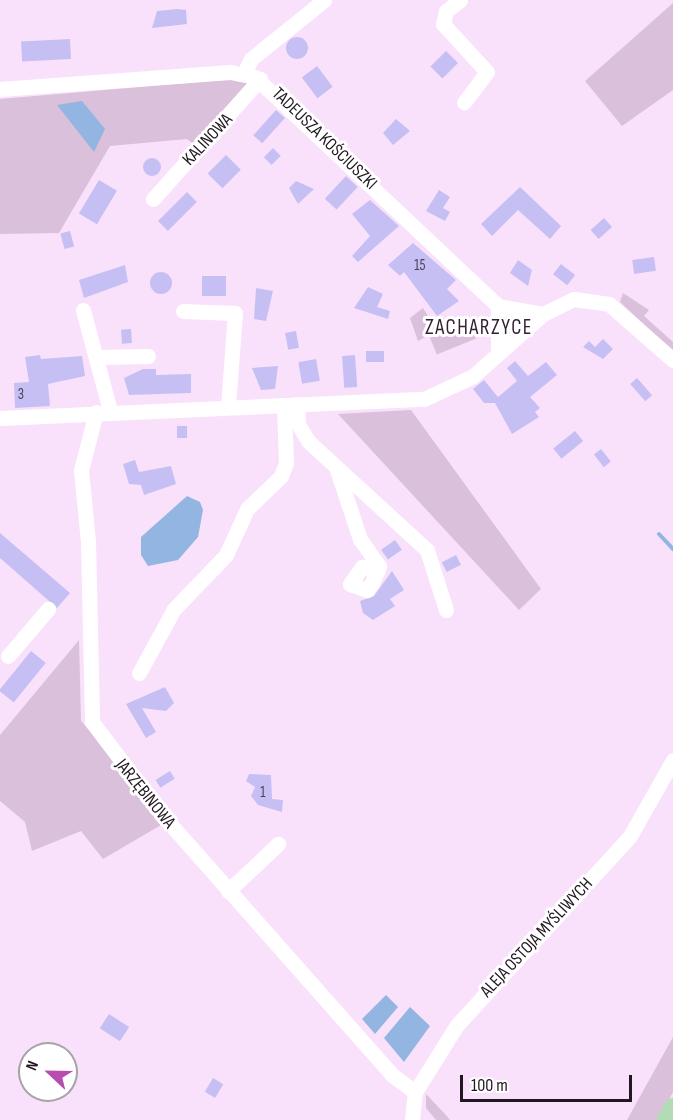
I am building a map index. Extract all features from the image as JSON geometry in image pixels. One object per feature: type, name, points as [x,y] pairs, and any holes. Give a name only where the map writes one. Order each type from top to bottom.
[{"type":"main road","points":[[666,1120],[673,1107]]},
{"type":"street","points":[[244,73],[251,59],[324,0]]},
{"type":"street","points":[[460,0],[446,11],[443,24],[487,72],[464,102]]},
{"type":"street","name":"TADEUSZA KOŚCIUSZKI","points":[[0,89],[244,73],[260,80],[498,306]]},
{"type":"street","name":"KALINOWA","points":[[153,199],[260,80]]},
{"type":"street","points":[[0,418],[423,399],[458,386],[543,314],[574,299],[599,300],[673,360]]},
{"type":"street","points":[[498,354],[498,306],[543,314]]},
{"type":"street","points":[[83,310],[97,357],[103,412]]},
{"type":"street","points":[[183,311],[235,313],[228,407]]},
{"type":"street","points":[[97,357],[148,356]]},
{"type":"street","points":[[291,404],[302,432],[338,470],[427,550],[446,610]]},
{"type":"street","points":[[139,673],[174,609],[226,555],[247,509],[281,476],[286,463],[291,404]]},
{"type":"street","name":"JARZĘBINOWA","points":[[103,412],[81,470],[83,635],[92,722],[101,740],[228,891],[391,1074],[416,1092]]},
{"type":"street","points":[[338,470],[348,509],[377,571]]},
{"type":"street","points":[[8,656],[48,609]]},
{"type":"street","name":"ALEJA OSTOJA MYŚLIWYCH","points":[[416,1092],[457,1024],[630,836],[673,760]]},
{"type":"street","points":[[228,891],[278,844]]},
{"type":"street","points":[[415,1114],[416,1092]]},
{"type":"shaded area","points":[[673,3],[673,90],[622,126],[585,81]]},
{"type":"shaded area","points":[[234,79],[248,83],[196,146],[187,139],[110,146],[59,233],[0,234],[0,99]]},
{"type":"shaded area","points":[[623,293],[649,310],[644,316],[673,342],[673,351],[620,302]]},
{"type":"shaded area","points":[[423,308],[437,330],[418,341],[410,318]]},
{"type":"shaded area","points":[[469,322],[476,339],[437,354],[430,338]]},
{"type":"shaded area","points":[[411,410],[541,589],[519,610],[338,414]]},
{"type":"shaded area","points":[[79,640],[81,721],[146,793],[148,810],[161,825],[103,859],[81,831],[32,851],[25,822],[0,801],[0,735]]},
{"type":"shaded area","points":[[673,1037],[673,1092],[658,1120],[627,1120]]},
{"type":"shaded area","points":[[426,1094],[450,1120],[436,1120],[426,1108]]},
{"type":"water","points":[[82,101],[105,129],[94,152],[57,105]]},
{"type":"water","points":[[187,496],[200,502],[203,510],[198,537],[178,560],[148,566],[141,555],[141,537]]},
{"type":"water","points":[[386,995],[398,1007],[375,1034],[362,1019]]},
{"type":"water","points":[[410,1007],[430,1026],[404,1062],[384,1038]]},
{"type":"building","points":[[186,10],[187,24],[152,28],[157,11]]},
{"type":"building","points":[[297,37],[305,40],[308,48],[305,56],[297,59],[289,56],[286,48],[289,40]]},
{"type":"building","points":[[70,39],[71,59],[22,62],[21,42]]},
{"type":"building","points":[[446,51],[458,63],[442,79],[430,67]]},
{"type":"building","points":[[317,66],[333,87],[317,98],[302,77]]},
{"type":"building","points":[[276,110],[285,118],[262,143],[253,135]]},
{"type":"building","points":[[396,119],[410,131],[393,145],[383,133]]},
{"type":"building","points":[[273,148],[281,156],[272,165],[264,157]]},
{"type":"building","points":[[226,155],[241,170],[222,188],[208,173]]},
{"type":"building","points":[[148,158],[156,158],[161,163],[159,174],[148,176],[143,171],[143,163]]},
{"type":"building","points":[[346,176],[358,187],[337,210],[325,199]]},
{"type":"building","points":[[99,180],[117,191],[97,224],[79,213]]},
{"type":"building","points":[[296,181],[314,189],[298,204],[289,188]]},
{"type":"building","points":[[520,187],[561,226],[550,239],[518,210],[492,236],[481,224]]},
{"type":"building","points":[[439,190],[450,197],[443,208],[450,212],[445,221],[426,211]]},
{"type":"building","points":[[187,192],[197,202],[168,231],[158,221]]},
{"type":"building","points":[[370,200],[399,226],[358,262],[352,256],[370,236],[352,214]]},
{"type":"building","points":[[604,218],[612,227],[599,239],[591,230]]},
{"type":"building","points":[[70,231],[74,246],[64,249],[60,234]]},
{"type":"building","points":[[413,243],[456,280],[447,289],[459,301],[437,316],[404,272],[400,276],[388,265]]},
{"type":"building","points":[[654,257],[656,271],[634,274],[632,260]]},
{"type":"building","points":[[518,260],[532,270],[528,286],[510,273]]},
{"type":"building","points":[[561,264],[575,275],[567,285],[553,274]]},
{"type":"building","points":[[125,265],[128,282],[84,298],[79,280]]},
{"type":"building","points":[[161,272],[169,275],[172,283],[169,291],[161,294],[153,291],[150,283],[153,275]]},
{"type":"building","points":[[202,276],[226,276],[226,296],[202,296]]},
{"type":"building","points":[[368,287],[383,294],[377,307],[390,311],[388,319],[354,308]]},
{"type":"building","points":[[256,288],[273,291],[266,321],[254,319]]},
{"type":"building","points":[[131,329],[132,343],[122,344],[121,330]]},
{"type":"building","points":[[296,331],[299,348],[288,350],[285,333]]},
{"type":"building","points":[[603,339],[613,349],[603,359],[583,347],[589,341],[595,347]]},
{"type":"building","points":[[366,351],[384,351],[384,362],[366,362]]},
{"type":"building","points":[[40,355],[41,359],[82,356],[85,376],[48,384],[50,406],[15,408],[14,383],[29,382],[25,357]]},
{"type":"building","points":[[355,355],[357,387],[344,388],[342,356]]},
{"type":"building","points":[[316,359],[320,381],[302,384],[298,362]]},
{"type":"building","points":[[515,361],[528,376],[546,362],[557,375],[530,397],[540,408],[535,412],[539,417],[512,434],[495,403],[484,403],[473,389],[484,380],[498,397],[517,381],[507,368]]},
{"type":"building","points":[[278,366],[275,389],[261,390],[252,368]]},
{"type":"building","points":[[143,369],[156,369],[156,375],[191,374],[191,393],[129,395],[124,378]]},
{"type":"building","points":[[637,378],[652,395],[645,401],[630,384]]},
{"type":"building","points":[[177,426],[187,426],[187,438],[177,438]]},
{"type":"building","points":[[575,431],[583,441],[561,459],[553,449]]},
{"type":"building","points":[[601,449],[611,462],[604,467],[594,455]]},
{"type":"building","points":[[135,460],[139,472],[171,466],[176,484],[144,495],[141,485],[129,484],[123,464]]},
{"type":"building","points":[[0,533],[70,593],[57,608],[0,558]]},
{"type":"building","points":[[395,540],[402,550],[388,560],[381,550]]},
{"type":"building","points":[[456,555],[461,565],[447,572],[442,562]]},
{"type":"building","points":[[392,571],[404,590],[390,599],[395,606],[373,620],[363,613],[360,601],[374,596]]},
{"type":"building","points":[[31,651],[46,663],[14,703],[0,689]]},
{"type":"building","points":[[165,687],[174,703],[166,711],[142,708],[156,732],[146,738],[126,704]]},
{"type":"building","points":[[170,771],[175,779],[160,788],[156,780]]},
{"type":"building","points":[[249,774],[271,775],[272,799],[283,800],[282,812],[258,805],[251,796],[255,787],[246,781]]},
{"type":"building","points":[[109,1014],[129,1027],[120,1041],[100,1028]]},
{"type":"building","points":[[213,1078],[223,1084],[215,1098],[205,1092]]},
{"type":"waterway","points":[[659,534],[673,549]]},
{"type":"district","name":"ZACHARZYCE","points":[[479,328]]}]
